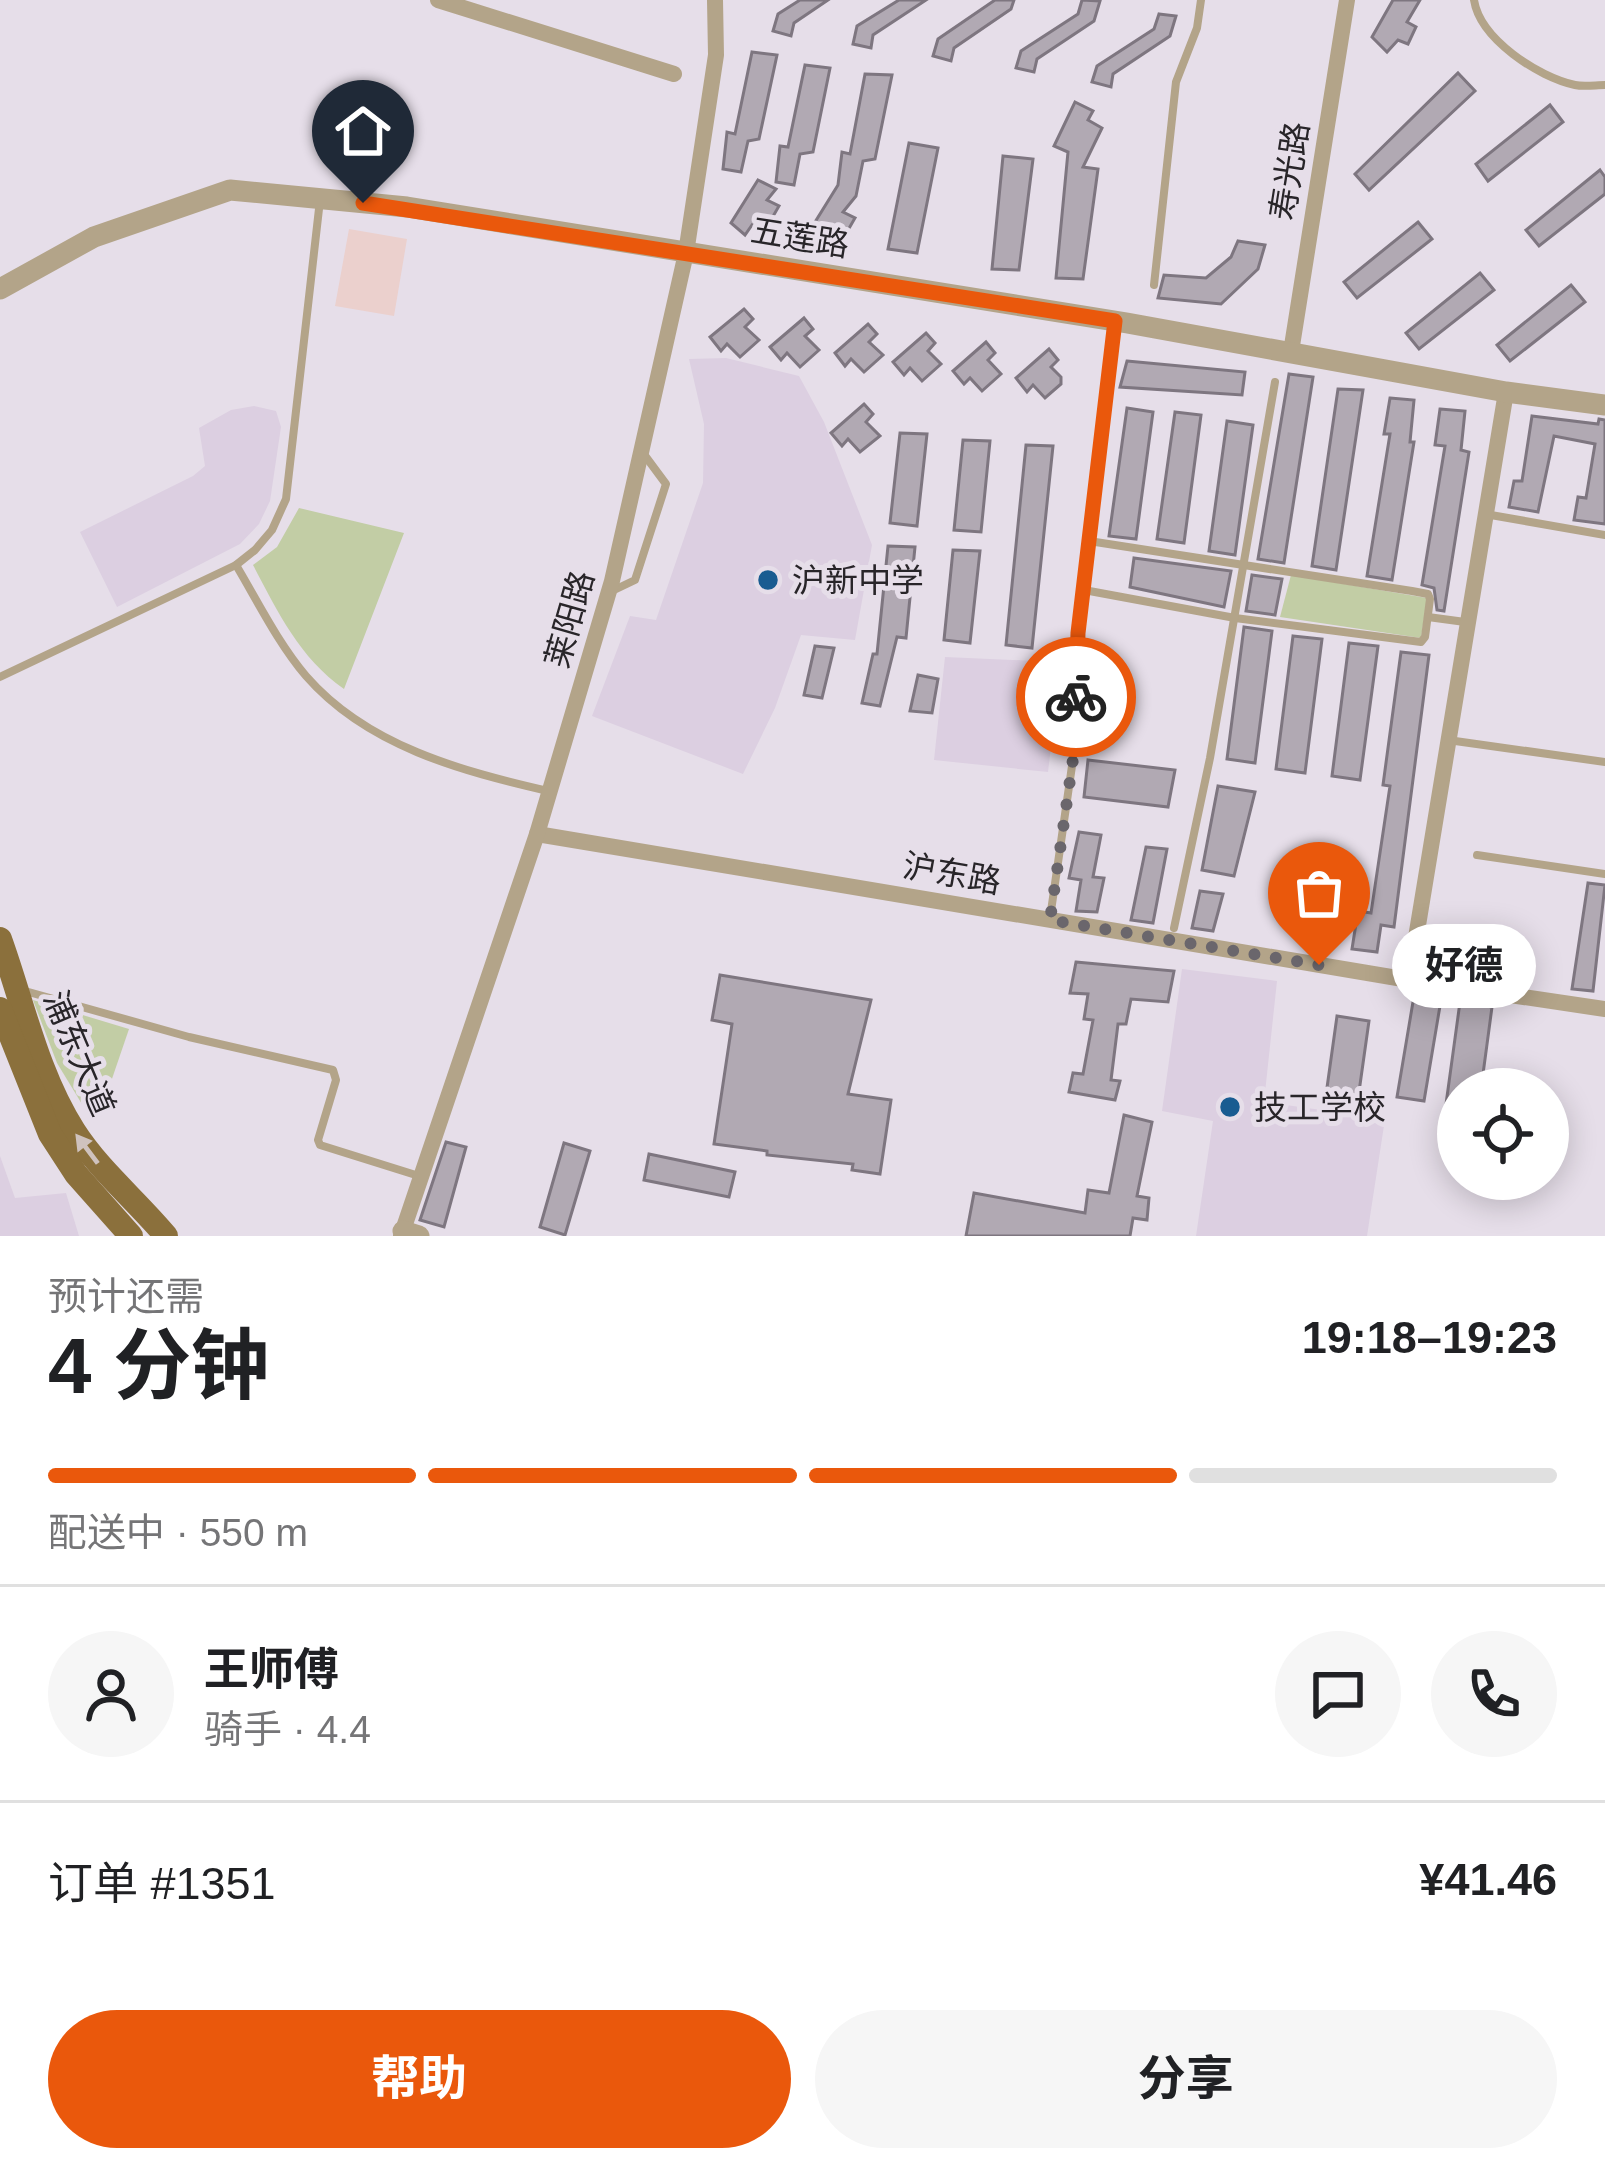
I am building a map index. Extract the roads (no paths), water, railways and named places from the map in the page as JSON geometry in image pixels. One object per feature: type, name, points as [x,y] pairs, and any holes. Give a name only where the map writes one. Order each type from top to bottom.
[{"type":"main road","name":"浦东大道","points":[[0,939],[30,1036],[71,1128],[166,1236]]},
{"type":"main road","name":"浦东大道","points":[[0,1009],[50,1134],[76,1174],[131,1236]]},
{"type":"street","points":[[439,0],[674,74]]},
{"type":"street","name":"莱阳路","points":[[408,1234],[421,1177],[537,834],[609,592],[686,253],[716,55],[715,0]]},
{"type":"street","name":"寿光路","points":[[1291,352],[1347,0]]},
{"type":"street","name":"五莲路","points":[[0,289],[94,236],[230,190],[406,207],[1115,321],[1505,392],[1604,400]]},
{"type":"street","points":[[1408,980],[1505,392]]},
{"type":"street","name":"沪东路","points":[[537,834],[1605,1009]]},
{"type":"lane","points":[[1154,285],[1176,82],[1197,28],[1202,0]]},
{"type":"lane","points":[[1474,0],[1476,15],[1494,40],[1574,85],[1605,86]]},
{"type":"lane","points":[[0,677],[236,565],[272,530],[286,499],[320,199]]},
{"type":"lane","points":[[1050,920],[1073,759],[1084,590],[1115,321]]},
{"type":"lane","points":[[1174,928],[1275,382]]},
{"type":"lane","points":[[609,592],[634,580],[663,498],[666,484],[642,452]]},
{"type":"lane","points":[[1484,514],[1605,535]]},
{"type":"lane","points":[[1084,590],[1235,618],[1421,642],[1426,637],[1428,594],[1090,542]]},
{"type":"lane","points":[[236,565],[307,677],[351,715],[383,737],[467,772],[550,791]]},
{"type":"lane","points":[[1428,616],[1465,622]]},
{"type":"lane","points":[[1446,740],[1605,762]]},
{"type":"lane","points":[[1477,855],[1605,874]]},
{"type":"lane","points":[[18,989],[188,1037],[333,1070],[336,1080],[320,1145],[421,1177]]},
{"type":"place","name":"沪新中学","points":[[768,580]]},
{"type":"place","name":"好德","points":[[1319,965]]},
{"type":"place","name":"技工学校","points":[[1230,1107]]}]
